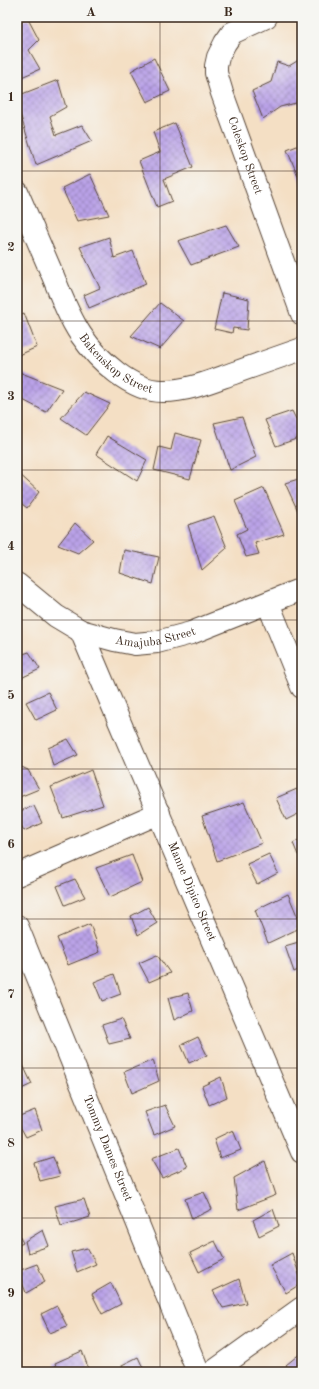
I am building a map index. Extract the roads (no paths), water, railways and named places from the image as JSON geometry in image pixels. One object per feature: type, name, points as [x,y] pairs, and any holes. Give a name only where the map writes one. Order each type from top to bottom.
[{"type":"street","name":"Coleskop Street","points":[[266,17],[235,25],[224,43],[218,57],[216,73],[302,314]]},
{"type":"street","name":"Bakenskop Street","points":[[17,192],[70,317],[82,337],[120,375],[137,386],[151,390],[163,391],[187,388],[302,349]]},
{"type":"street","name":"Amajuba Street","points":[[17,584],[56,616],[81,631],[135,644],[158,642],[191,633],[268,604],[302,589]]},
{"type":"street","points":[[268,604],[302,687]]},
{"type":"street","name":"Manne Dipico Street","points":[[81,631],[302,1152]]},
{"type":"street","points":[[17,876],[159,813]]},
{"type":"street","name":"Tommy Dames Street","points":[[17,926],[198,1372]]},
{"type":"street","points":[[213,1372],[302,1308]]}]
